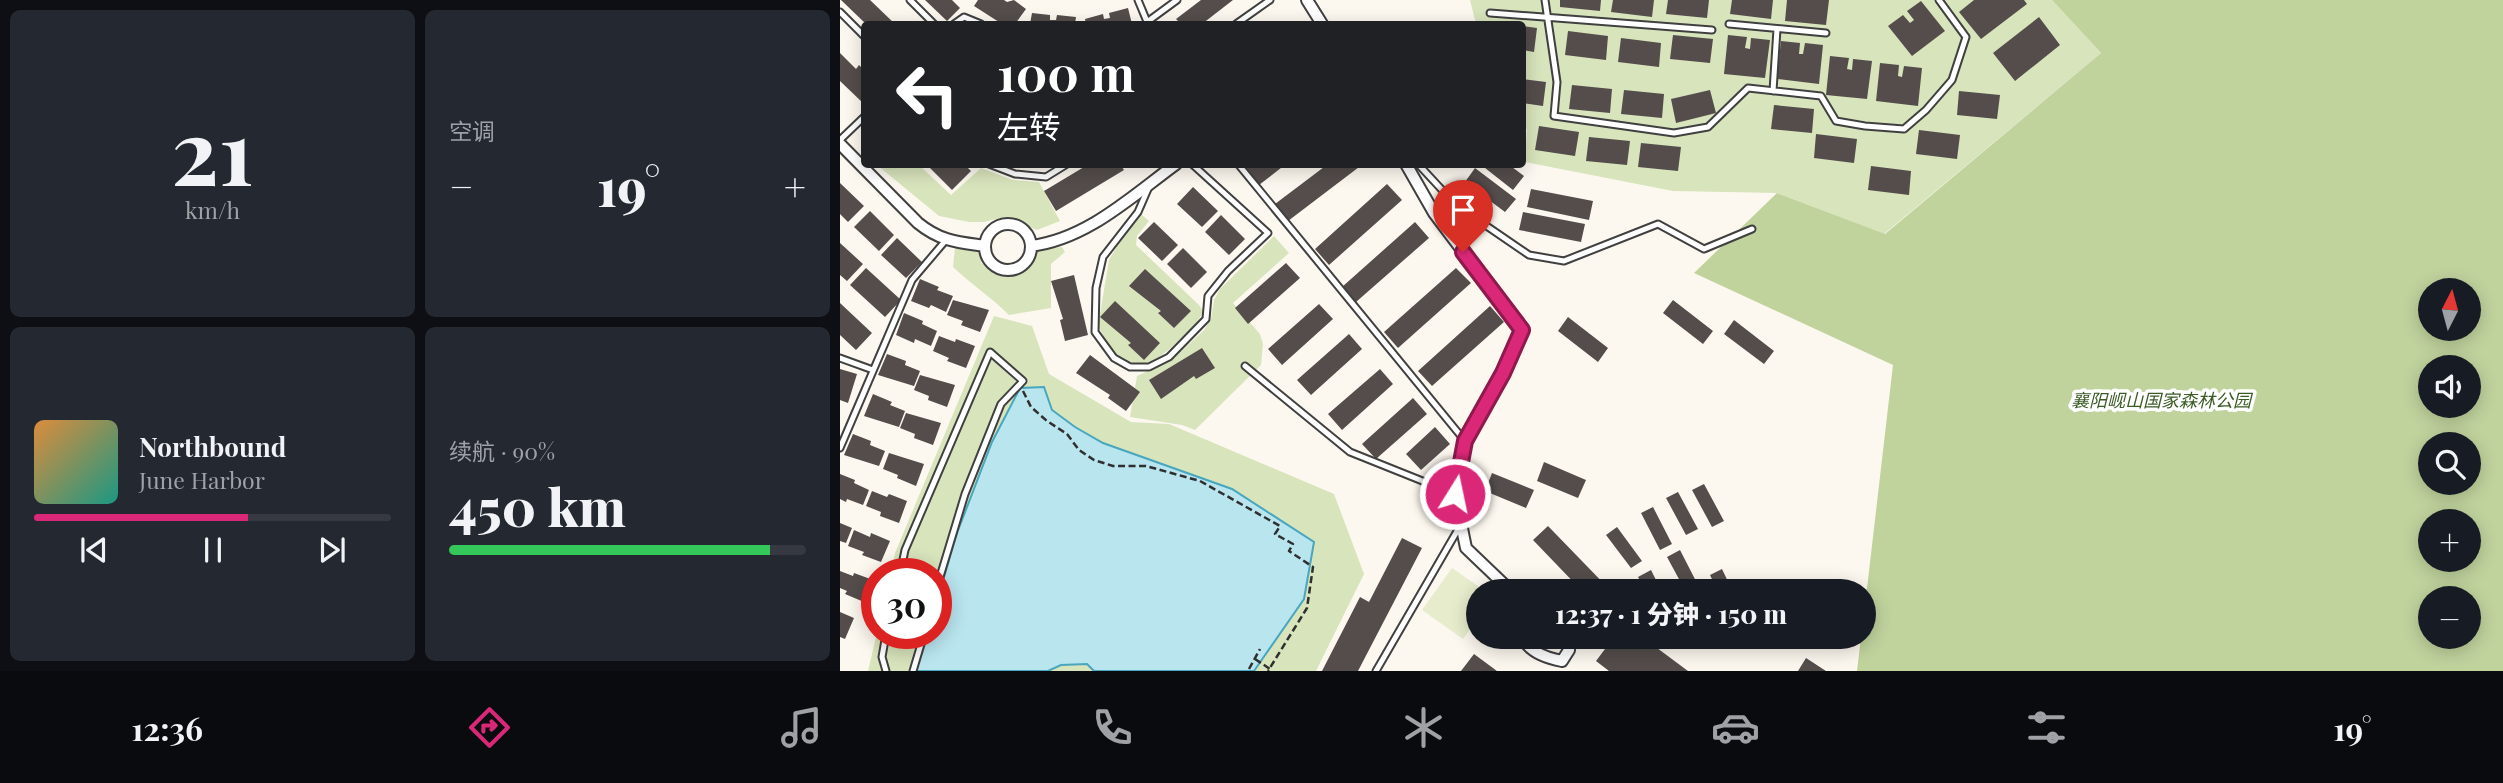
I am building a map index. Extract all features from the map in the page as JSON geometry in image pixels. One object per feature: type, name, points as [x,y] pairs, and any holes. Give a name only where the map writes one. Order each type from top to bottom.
[{"type":"street","points":[[1307,0],[1320,21]]},
{"type":"street","points":[[840,142],[861,164]]},
{"type":"street","points":[[865,168],[932,234],[946,240],[985,246]]},
{"type":"street","points":[[1031,246],[1050,244],[1084,230],[1171,168]]},
{"type":"street","points":[[1408,168],[1434,213],[1522,330],[1503,373],[1465,441],[1455,494],[1466,548],[1498,579]]},
{"type":"street","points":[[1007,225],[1021,228],[1031,246],[1026,261],[1013,270],[1005,270],[991,263],[985,246],[994,229],[1007,225]]},
{"type":"street","points":[[1531,649],[1562,661],[1571,671]]},
{"type":"street","points":[[1562,661],[1569,649]]},
{"type":"lane","points":[[910,0],[931,21]]},
{"type":"lane","points":[[1138,0],[1146,21]]},
{"type":"lane","points":[[1150,21],[1177,0]]},
{"type":"lane","points":[[1240,21],[1270,0]]},
{"type":"lane","points":[[1545,0],[1557,82],[1554,116],[1674,133],[1708,127],[1748,88],[1821,96],[1836,121],[1904,129],[1927,110],[1952,80],[1966,37],[1939,0]]},
{"type":"lane","points":[[840,12],[861,33]]},
{"type":"lane","points":[[1490,13],[1712,30]]},
{"type":"lane","points":[[1730,24],[1826,33]]},
{"type":"lane","points":[[1773,91],[1777,29]]},
{"type":"lane","points":[[840,142],[861,120]]},
{"type":"lane","points":[[999,168],[1015,174],[1046,177],[1061,168]]},
{"type":"lane","points":[[1150,183],[1138,212],[1103,257],[1096,288],[1095,331],[1114,358],[1130,367],[1149,367],[1169,357],[1206,319],[1208,296],[1268,233],[1196,168]]},
{"type":"lane","points":[[1241,168],[1465,441]]},
{"type":"lane","points":[[1422,168],[1456,205],[1529,255],[1564,261],[1658,224],[1704,249],[1752,229]]},
{"type":"lane","points":[[840,448],[912,280],[946,240]]},
{"type":"lane","points":[[903,558],[990,352],[1023,381],[1001,404],[965,494],[946,558]]},
{"type":"lane","points":[[840,358],[873,370]]},
{"type":"lane","points":[[1245,366],[1350,452],[1455,494]]},
{"type":"lane","points":[[1377,671],[1461,523]]},
{"type":"lane","points":[[883,649],[882,657],[886,671]]},
{"type":"lane","points":[[913,671],[920,649]]},
{"type":"path","points":[[1020,384],[1031,407],[1067,434],[1079,450],[1094,460],[1113,466],[1146,466],[1200,481],[1280,526],[1275,534],[1293,544],[1289,551],[1313,567],[1307,608],[1269,670],[1255,659]]},
{"type":"path","points":[[1249,669],[1260,649]]},
{"type":"green space","points":[[1470,0],[2052,0],[2101,53],[1884,234],[1777,193],[1673,191],[1526,162],[1526,21],[1475,21]]},
{"type":"green space","name":"襄阳岘山国家森林公园","points":[[2052,0],[2503,0],[2503,671],[1857,671],[1860,649],[1876,649],[1876,579],[1868,579],[1893,365],[1694,273],[1777,193],[1885,234],[2101,53]]},
{"type":"green space","points":[[881,168],[922,168],[951,195],[981,168],[1013,180],[1039,182],[1060,221],[1037,230],[1004,217],[984,222],[969,222],[939,216]]},
{"type":"green space","points":[[1141,214],[1149,221],[1137,236],[1136,245],[1203,311],[1192,327],[1166,352],[1144,364],[1136,364],[1116,355],[1098,326],[1109,260],[1125,233]]},
{"type":"green space","points":[[1274,236],[1289,253],[1233,303],[1260,334],[1263,344],[1261,365],[1195,430],[1182,425],[1130,417],[1137,376],[1172,360],[1204,330],[1211,319],[1214,300],[1220,289]]},
{"type":"green space","points":[[955,247],[982,251],[981,263],[998,271],[1014,273],[1027,267],[1036,250],[1062,247],[1065,252],[1051,264],[1051,308],[1009,315],[953,267]]},
{"type":"green space","points":[[994,316],[1032,326],[1049,374],[1131,422],[1169,424],[1334,494],[1364,574],[1316,671],[868,671],[873,649],[952,649],[952,558],[894,558]]},
{"type":"green space","points":[[1452,568],[1468,579],[1466,635],[1463,639],[1422,610]]},
{"type":"water","points":[[1044,387],[1052,410],[1075,427],[1103,443],[1232,489],[1314,542],[1304,599],[1254,671],[1094,671],[1087,664],[1061,665],[1048,671],[916,671],[923,649],[952,649],[952,558],[950,558],[992,442],[1020,388]]},
{"type":"building","points":[[841,0],[870,0],[892,21],[863,21]]},
{"type":"building","points":[[925,0],[952,0],[960,8],[947,21]]},
{"type":"building","points":[[978,0],[1014,0],[1026,9],[1017,21],[997,21],[974,6]]},
{"type":"building","points":[[1201,0],[1233,0],[1206,21],[1176,19]]},
{"type":"building","points":[[1560,0],[1601,0],[1600,11],[1560,7]]},
{"type":"building","points":[[1613,0],[1654,0],[1652,17],[1611,12]]},
{"type":"building","points":[[1668,0],[1709,0],[1707,18],[1666,14]]},
{"type":"building","points":[[1732,0],[1773,0],[1771,19],[1730,14]]},
{"type":"building","points":[[1787,0],[1829,0],[1826,25],[1785,21]]},
{"type":"building","points":[[1974,0],[2024,0],[2027,4],[1981,39],[1959,12]]},
{"type":"building","points":[[1921,1],[1945,31],[1912,56],[1888,26],[1903,15],[1910,23],[1914,20],[1907,11]]},
{"type":"building","points":[[1128,8],[1131,21],[1085,21],[1103,14],[1104,19],[1110,18],[1109,13]]},
{"type":"building","points":[[1032,13],[1050,15],[1050,20],[1056,20],[1057,15],[1076,17],[1075,21],[1031,21]]},
{"type":"building","points":[[2039,17],[2060,45],[2015,81],[1993,53]]},
{"type":"building","points":[[1526,27],[1537,28],[1534,52],[1526,51]]},
{"type":"building","points":[[1568,31],[1608,36],[1606,60],[1565,55]]},
{"type":"building","points":[[1673,35],[1713,39],[1710,63],[1670,59]]},
{"type":"building","points":[[1728,35],[1747,37],[1745,48],[1750,49],[1751,38],[1770,40],[1765,78],[1724,74]]},
{"type":"building","points":[[1621,38],[1661,43],[1659,67],[1618,62]]},
{"type":"building","points":[[1781,41],[1800,43],[1799,54],[1803,54],[1805,43],[1823,45],[1819,84],[1777,79]]},
{"type":"building","points":[[840,53],[856,69],[859,65],[861,67],[861,101],[840,81]]},
{"type":"building","points":[[1830,56],[1849,58],[1847,69],[1852,70],[1853,59],[1872,61],[1867,99],[1826,95]]},
{"type":"building","points":[[1880,63],[1899,65],[1898,76],[1902,77],[1904,66],[1922,68],[1918,106],[1876,101]]},
{"type":"building","points":[[1526,80],[1546,82],[1543,106],[1526,104]]},
{"type":"building","points":[[1572,85],[1612,89],[1610,113],[1569,109]]},
{"type":"building","points":[[1624,90],[1664,94],[1662,118],[1621,114]]},
{"type":"building","points":[[1710,90],[1716,113],[1676,123],[1671,99]]},
{"type":"building","points":[[1959,91],[2000,95],[1997,119],[1957,115]]},
{"type":"building","points":[[1774,105],[1814,109],[1812,133],[1771,129]]},
{"type":"building","points":[[1539,126],[1579,132],[1575,156],[1535,150]]},
{"type":"building","points":[[1919,130],[1960,135],[1957,159],[1916,154]]},
{"type":"building","points":[[1816,134],[1857,139],[1854,163],[1814,158]]},
{"type":"building","points":[[1589,137],[1630,141],[1627,165],[1586,161]]},
{"type":"building","points":[[1641,143],[1681,147],[1678,171],[1638,167]]},
{"type":"building","points":[[1871,166],[1911,171],[1909,195],[1868,190]]},
{"type":"building","points":[[930,168],[968,168],[971,171],[952,190]]},
{"type":"building","points":[[1082,168],[1124,170],[1056,211],[1044,191]]},
{"type":"building","points":[[1247,168],[1281,168],[1259,185]]},
{"type":"building","points":[[1323,168],[1358,168],[1288,221],[1275,204]]},
{"type":"building","points":[[1475,168],[1516,199],[1505,212],[1465,182]]},
{"type":"building","points":[[1485,168],[1513,168],[1524,176],[1513,190]]},
{"type":"building","points":[[840,183],[864,206],[848,222],[840,214]]},
{"type":"building","points":[[1387,184],[1402,200],[1329,265],[1315,249]]},
{"type":"building","points":[[1193,187],[1218,211],[1202,227],[1177,204]]},
{"type":"building","points":[[1531,189],[1593,201],[1589,220],[1527,207]]},
{"type":"building","points":[[870,211],[894,235],[879,251],[854,227]]},
{"type":"building","points":[[1523,212],[1585,224],[1581,242],[1519,230]]},
{"type":"building","points":[[1221,215],[1245,239],[1229,255],[1205,232]]},
{"type":"building","points":[[1154,222],[1178,245],[1162,261],[1138,238]]},
{"type":"building","points":[[1415,222],[1429,238],[1356,302],[1342,287]]},
{"type":"building","points":[[897,238],[922,262],[906,278],[881,255]]},
{"type":"building","points":[[840,243],[863,264],[847,281],[840,275]]},
{"type":"building","points":[[1183,248],[1207,272],[1191,288],[1167,264]]},
{"type":"building","points":[[1286,263],[1300,278],[1248,324],[1235,308]]},
{"type":"building","points":[[866,268],[901,300],[885,317],[850,285]]},
{"type":"building","points":[[1456,268],[1471,283],[1398,348],[1384,332]]},
{"type":"building","points":[[1145,269],[1191,311],[1174,328],[1158,313],[1161,311],[1129,286]]},
{"type":"building","points":[[1074,275],[1088,335],[1065,341],[1060,320],[1063,319],[1051,281]]},
{"type":"building","points":[[920,279],[953,296],[946,312],[931,305],[929,308],[911,301]]},
{"type":"building","points":[[953,300],[989,310],[980,332],[961,325],[963,321],[947,315]]},
{"type":"building","points":[[1673,300],[1713,331],[1703,344],[1663,313]]},
{"type":"building","points":[[1115,301],[1160,343],[1144,360],[1128,345],[1131,343],[1100,317]]},
{"type":"building","points":[[840,303],[872,333],[856,350],[840,335]]},
{"type":"building","points":[[1319,304],[1333,319],[1282,365],[1268,349]]},
{"type":"building","points":[[1490,306],[1504,322],[1432,386],[1418,371]]},
{"type":"building","points":[[904,313],[937,331],[931,346],[915,339],[914,343],[896,335]]},
{"type":"building","points":[[1568,317],[1608,348],[1598,362],[1558,331]]},
{"type":"building","points":[[1734,320],[1774,351],[1764,364],[1724,334]]},
{"type":"building","points":[[1349,334],[1362,349],[1311,395],[1297,380]]},
{"type":"building","points":[[939,336],[975,346],[966,368],[947,361],[949,358],[933,351]]},
{"type":"building","points":[[1202,348],[1215,368],[1196,379],[1194,376],[1161,399],[1149,380]]},
{"type":"building","points":[[887,354],[906,361],[905,365],[920,371],[914,386],[878,375]]},
{"type":"building","points":[[1090,355],[1140,392],[1126,411],[1108,398],[1110,395],[1076,373]]},
{"type":"building","points":[[840,369],[857,374],[848,403],[840,400]]},
{"type":"building","points":[[1380,369],[1393,384],[1342,430],[1328,414]]},
{"type":"building","points":[[920,375],[955,385],[947,407],[928,400],[929,396],[914,390]]},
{"type":"building","points":[[873,394],[905,411],[899,427],[864,416]]},
{"type":"building","points":[[1413,398],[1427,414],[1376,459],[1362,444]]},
{"type":"building","points":[[906,413],[941,423],[933,445],[914,438],[915,434],[900,428]]},
{"type":"building","points":[[1435,427],[1450,444],[1421,470],[1406,454]]},
{"type":"building","points":[[853,434],[871,441],[870,445],[885,451],[879,466],[844,455]]},
{"type":"building","points":[[889,453],[924,464],[916,486],[883,469]]},
{"type":"building","points":[[1544,462],[1586,480],[1578,498],[1537,481]]},
{"type":"building","points":[[1492,473],[1534,490],[1526,508],[1485,491]]},
{"type":"building","points":[[840,474],[869,490],[863,505],[840,499]]},
{"type":"building","points":[[1704,484],[1724,521],[1712,527],[1692,490]]},
{"type":"building","points":[[872,491],[907,501],[899,523],[880,516],[881,512],[866,506]]},
{"type":"building","points":[[1678,492],[1698,529],[1686,535],[1666,498]]},
{"type":"building","points":[[1653,507],[1672,544],[1660,550],[1641,513]]},
{"type":"building","points":[[840,523],[852,528],[846,543],[840,541]]},
{"type":"building","points":[[1548,526],[1599,579],[1570,579],[1533,540]]},
{"type":"building","points":[[1617,527],[1642,561],[1631,568],[1606,535]]},
{"type":"building","points":[[854,530],[890,541],[883,558],[870,558],[862,555],[864,552],[848,546]]},
{"type":"building","points":[[1402,538],[1422,548],[1358,671],[1322,671],[1360,597],[1369,602]]},
{"type":"building","points":[[1680,550],[1695,579],[1679,579],[1667,557]]},
{"type":"building","points":[[1722,569],[1727,579],[1712,579],[1710,575]]},
{"type":"building","points":[[1651,570],[1656,579],[1639,579],[1638,577]]},
{"type":"building","points":[[840,571],[853,576],[854,573],[861,576],[861,601],[845,594],[847,591],[840,588]]},
{"type":"building","points":[[840,612],[854,618],[845,639],[840,637]]},
{"type":"building","points":[[1605,649],[1658,649],[1688,671],[1609,671],[1596,661]]},
{"type":"building","points":[[1474,654],[1497,671],[1461,671]]},
{"type":"building","points":[[1806,658],[1826,671],[1798,671]]},
{"type":"route","points":[[1455,494],[1465,441],[1503,373],[1522,330],[1463,252]]}]
